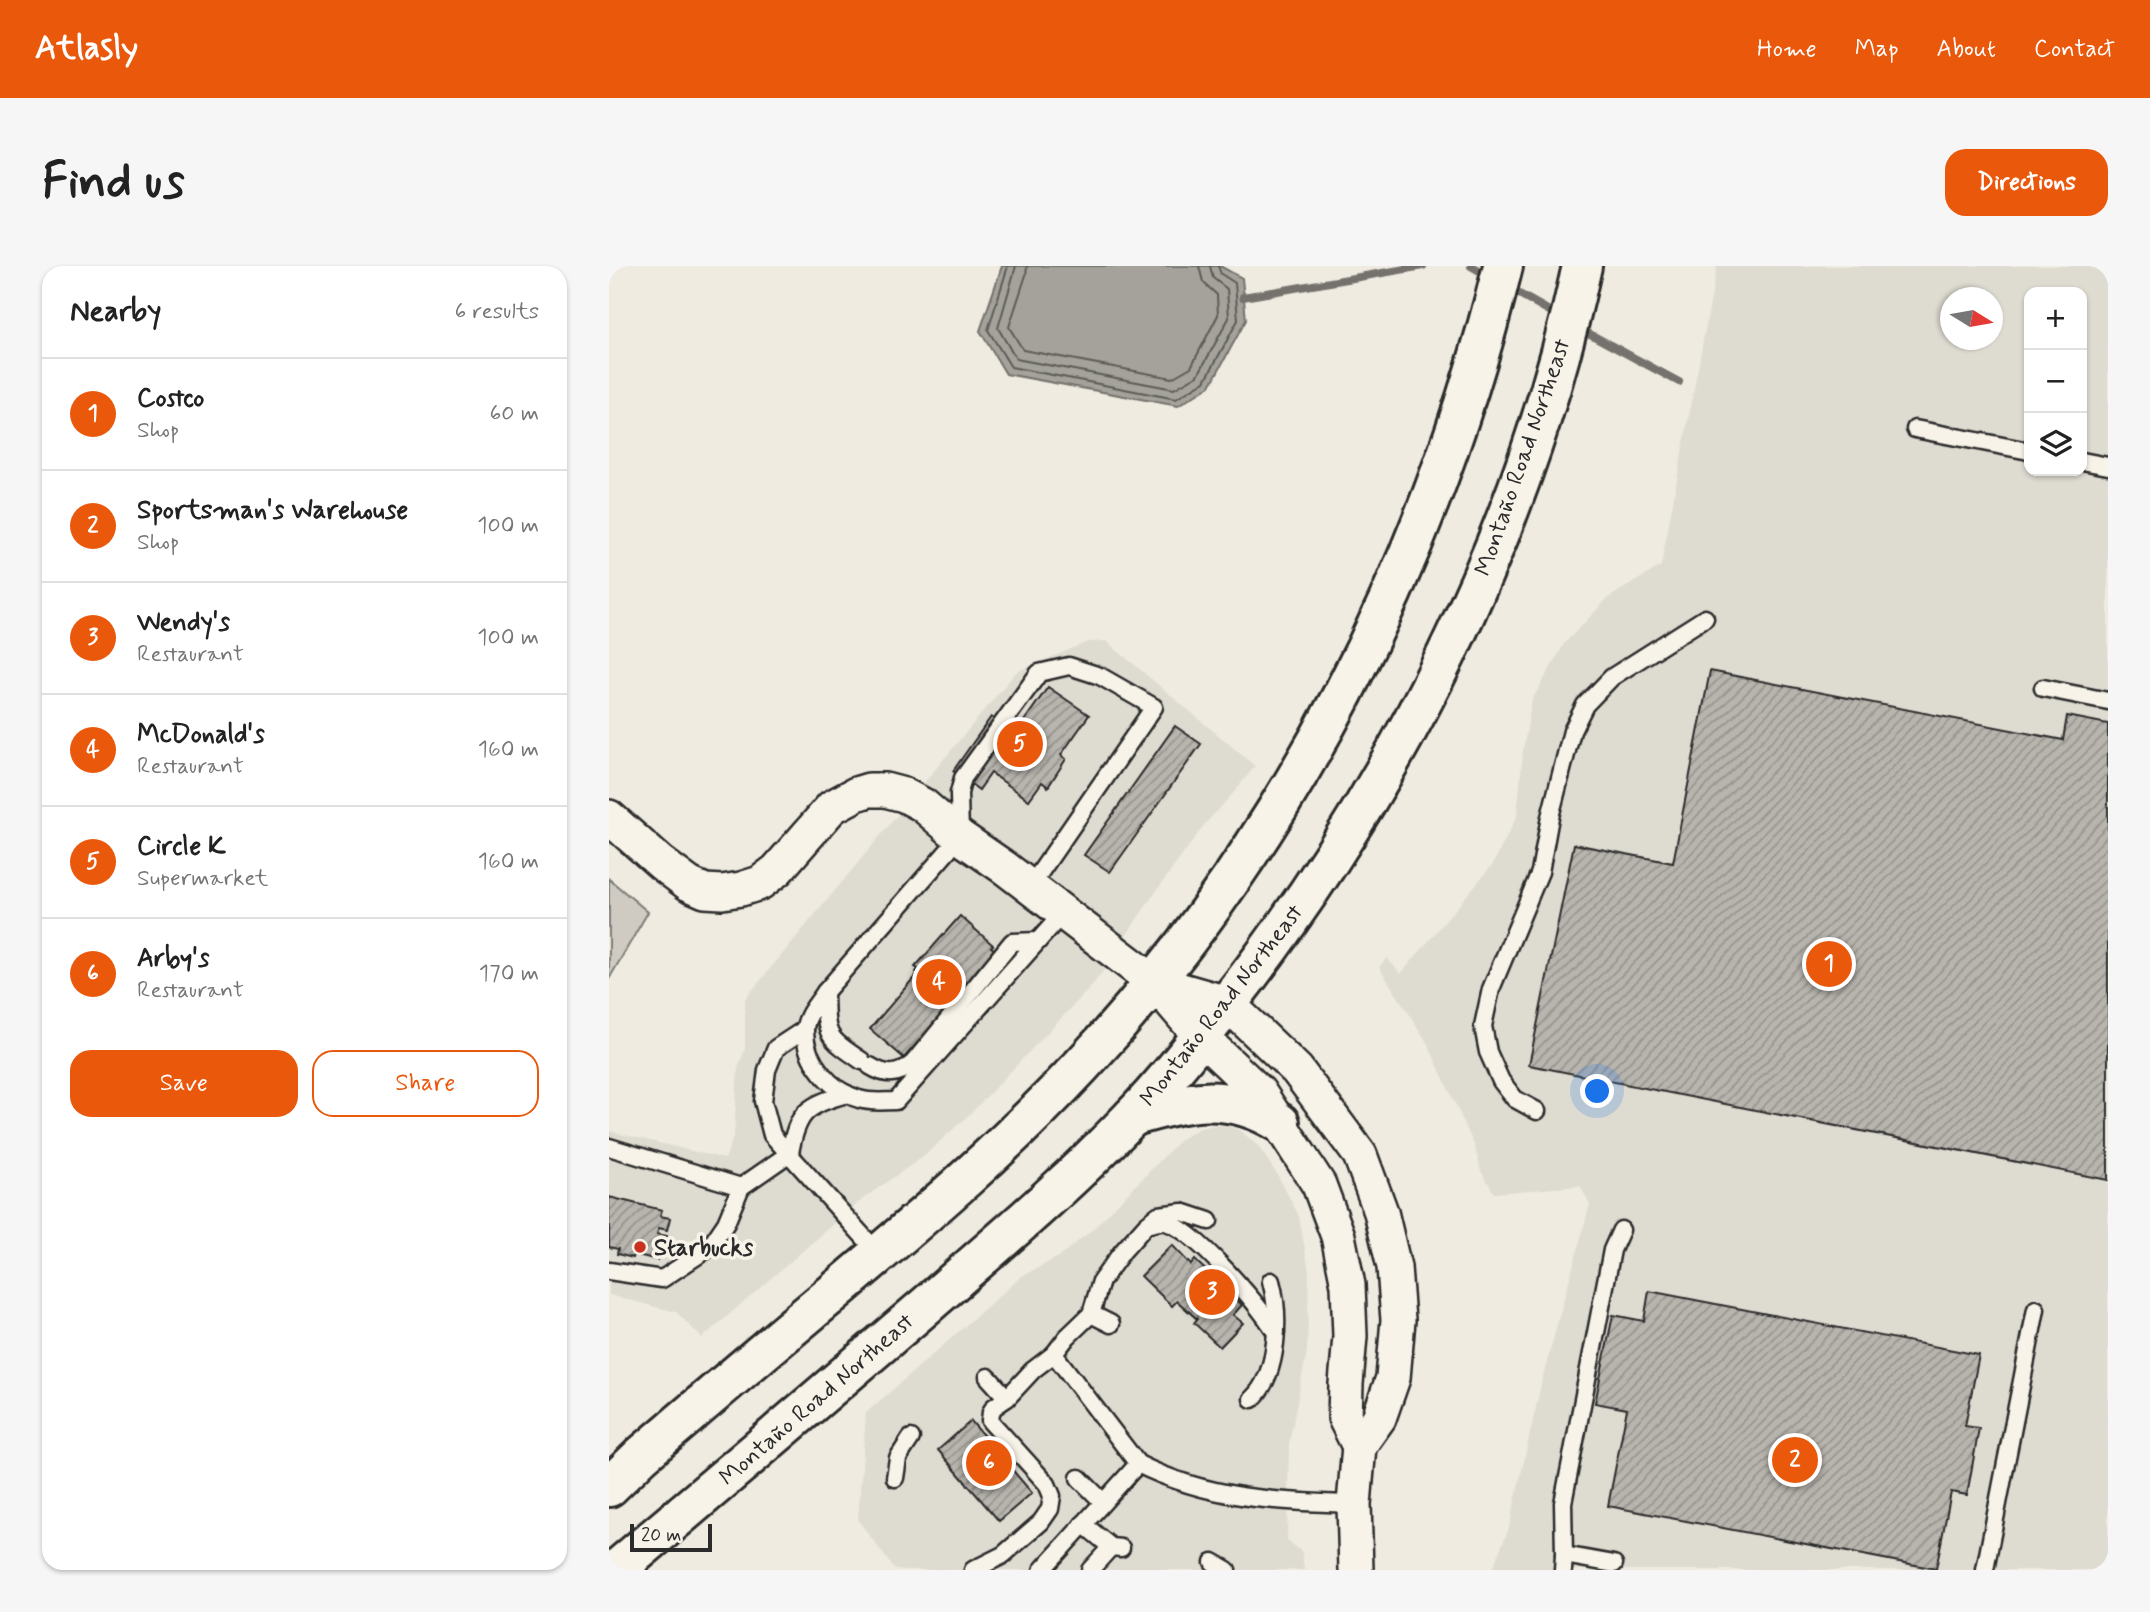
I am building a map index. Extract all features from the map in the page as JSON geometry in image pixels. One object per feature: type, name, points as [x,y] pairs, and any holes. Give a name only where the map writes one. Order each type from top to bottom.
[{"type":"main road","points":[[609,1487],[625,1462],[950,1194],[1042,1106],[1111,1033],[1196,929],[1266,829],[1327,724],[1410,553],[1439,480],[1487,333],[1503,266]]},
{"type":"main road","name":"Montaño Road Northeast","points":[[616,1570],[1013,1230],[1079,1170],[1132,1117],[1201,1037],[1280,933],[1320,877],[1382,775],[1450,647],[1509,510],[1553,379],[1582,268]]},
{"type":"main road","points":[[1132,1117],[1169,1105],[1226,1102],[1261,1111],[1280,1123]]},
{"type":"street","points":[[609,817],[689,884],[705,891],[722,892],[760,883],[777,870],[832,807],[856,794],[869,790],[885,790],[904,795],[923,805],[960,837],[1154,982],[1201,1037],[1259,1092],[1319,1185],[1338,1236],[1348,1285],[1350,1336],[1345,1418],[1359,1446]]},
{"type":"street","points":[[1154,982],[1227,1003],[1297,1070],[1360,1155],[1381,1212],[1394,1266],[1398,1320],[1393,1378],[1379,1418],[1359,1446],[1354,1504],[1356,1570]]},
{"type":"lane","points":[[1915,429],[2024,450]]},
{"type":"lane","points":[[2087,462],[2108,466]]},
{"type":"lane","points":[[1537,1111],[1515,1099],[1501,1081],[1489,1052],[1483,1026],[1491,989],[1540,872],[1550,817],[1572,731],[1585,705],[1612,677],[1705,618]]},
{"type":"lane","points":[[1030,887],[1154,708],[1100,676],[1069,666],[1039,673],[963,778],[959,793],[960,837],[825,992],[810,1013],[804,1029],[809,1053],[821,1075],[847,1094],[871,1102],[897,1101],[1063,913]]},
{"type":"lane","points":[[2043,688],[2108,701]]},
{"type":"lane","points":[[825,992],[826,1028],[829,1035],[884,1074],[893,1074],[905,1070],[913,1063],[1012,942],[1038,941]]},
{"type":"lane","points":[[804,1029],[776,1048],[767,1070],[763,1101],[772,1135],[879,1254]]},
{"type":"lane","points":[[609,1271],[662,1279],[709,1248],[726,1223],[741,1187],[790,1153],[800,1119],[810,1107],[847,1094]]},
{"type":"lane","points":[[609,1147],[741,1187]]},
{"type":"lane","points":[[973,1570],[1003,1555],[1041,1522],[1049,1509],[1052,1496],[1047,1484],[990,1421],[994,1407],[1054,1354],[1091,1314],[1101,1281],[1146,1225],[1158,1215],[1182,1212],[1209,1221]]},
{"type":"lane","points":[[1146,1225],[1164,1221],[1188,1233],[1259,1307],[1275,1331]]},
{"type":"lane","points":[[1614,1564],[1563,1562],[1563,1503],[1612,1250],[1621,1230]]},
{"type":"lane","points":[[1252,1399],[1267,1379],[1274,1357],[1271,1281]]},
{"type":"lane","points":[[1985,1570],[2036,1309]]},
{"type":"lane","points":[[1091,1314],[1111,1324]]},
{"type":"lane","points":[[1054,1354],[1138,1464],[1166,1478],[1228,1495],[1276,1502],[1354,1504]]},
{"type":"lane","points":[[988,1377],[1007,1398]]},
{"type":"lane","points":[[895,1478],[898,1458],[911,1438]]},
{"type":"lane","points":[[1042,1570],[1138,1464]]},
{"type":"lane","points":[[1079,1478],[1103,1502]]},
{"type":"lane","points":[[1083,1524],[1116,1548],[1090,1570]]},
{"type":"lane","points":[[1213,1562],[1227,1570]]},
{"type":"shaded area","points":[[1717,266],[2108,266],[2108,1570],[1492,1570],[1509,1528],[1542,1380],[1590,1204],[1580,1186],[1494,1193],[1481,1171],[1474,1145],[1427,1042],[1379,967],[1387,958],[1401,974],[1493,864],[1517,816],[1523,751],[1532,700],[1564,644],[1608,598],[1661,566]]},
{"type":"shaded area","points":[[1106,641],[1255,766],[1205,824],[1101,974],[971,1113],[924,1156],[864,1198],[702,1338],[676,1312],[609,1295],[609,1131],[725,1159],[734,1135],[738,1068],[745,1049],[745,999],[1016,672],[1088,642]]},
{"type":"shaded area","points":[[609,879],[648,912],[609,979]]},
{"type":"shaded area","points":[[1213,1125],[1228,1126],[1241,1131],[1258,1146],[1277,1174],[1299,1216],[1309,1272],[1307,1351],[1289,1444],[1287,1540],[1302,1552],[1304,1570],[895,1570],[858,1520],[866,1413],[1022,1276],[1057,1258],[1093,1229],[1180,1140],[1198,1129]]},
{"type":"water","points":[[1002,266],[1220,266],[1242,278],[1246,320],[1210,386],[1178,406],[1006,374],[980,331]]},
{"type":"building","points":[[1710,671],[2063,740],[2067,716],[2108,724],[2108,1180],[1529,1065],[1574,844],[1673,863]]},
{"type":"building","points":[[1048,687],[1089,715],[1061,755],[1066,759],[1048,787],[1042,782],[1029,800],[991,773],[979,790],[953,771],[991,717],[1015,734]]},
{"type":"building","points":[[1175,726],[1201,744],[1110,872],[1084,855]]},
{"type":"building","points":[[960,916],[993,945],[991,947],[995,950],[960,991],[964,994],[920,1046],[917,1043],[904,1058],[870,1029],[918,973],[915,967]]},
{"type":"building","points":[[609,1197],[662,1210],[660,1216],[670,1218],[667,1230],[659,1228],[657,1234],[667,1236],[657,1260],[634,1254],[633,1258],[617,1254],[618,1249],[609,1247]]},
{"type":"building","points":[[1172,1245],[1191,1265],[1195,1260],[1242,1305],[1233,1315],[1243,1323],[1220,1347],[1194,1323],[1197,1319],[1177,1301],[1172,1306],[1141,1276]]},
{"type":"building","points":[[1649,1291],[1979,1355],[1965,1426],[1979,1428],[1967,1495],[1951,1492],[1936,1569],[1608,1506],[1627,1409],[1595,1403],[1613,1315],[1644,1321]]},
{"type":"building","points":[[971,1421],[1032,1493],[999,1521],[938,1450]]},
{"type":"waterway","points":[[1243,297],[1423,266]]},
{"type":"waterway","points":[[1471,266],[1490,277]]},
{"type":"waterway","points":[[1507,287],[1560,317]]},
{"type":"waterway","points":[[1577,327],[1679,382]]},
{"type":"place","name":"Circle K","points":[[1020,744]]},
{"type":"place","name":"Costco","points":[[1829,964]]},
{"type":"place","name":"McDonald's","points":[[939,982]]},
{"type":"place","name":"Starbucks","points":[[640,1247]]},
{"type":"place","name":"Wendy's","points":[[1212,1292]]},
{"type":"place","name":"Sportsman's Warehouse","points":[[1795,1460]]},
{"type":"place","name":"Arby's","points":[[989,1463]]}]
